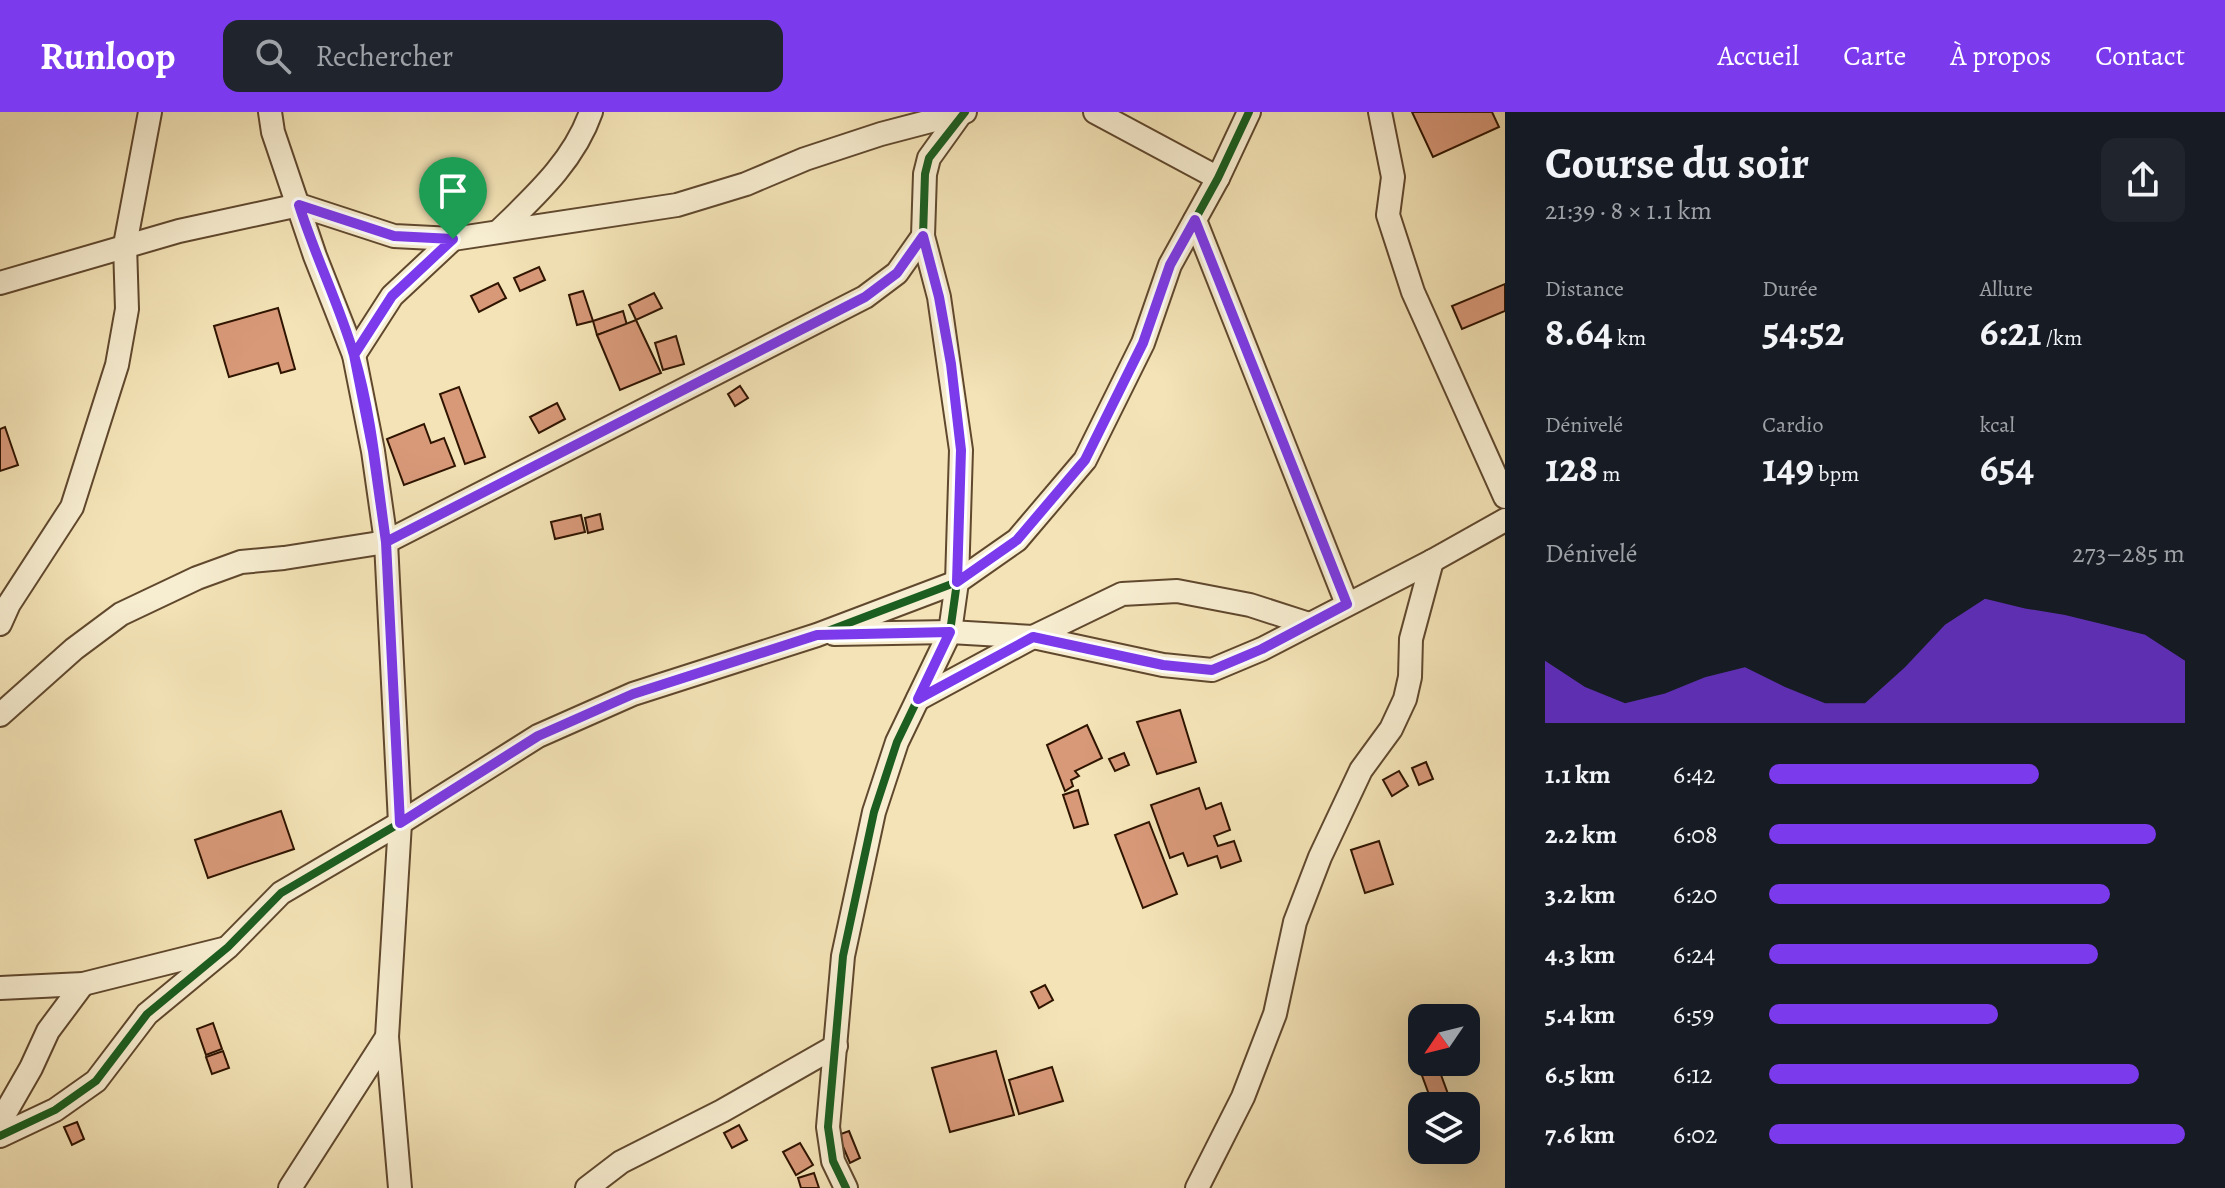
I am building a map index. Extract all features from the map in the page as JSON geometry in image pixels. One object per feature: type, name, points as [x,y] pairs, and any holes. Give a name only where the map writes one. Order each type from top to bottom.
[{"type":"street","points":[[0,624],[9,604],[72,507],[117,365],[127,309],[125,245],[150,112]]},
{"type":"street","points":[[270,112],[273,132],[315,256],[354,355],[373,451],[386,542],[400,823],[387,1037],[400,1188]]},
{"type":"street","points":[[499,231],[544,186],[575,148],[591,112]]},
{"type":"street","points":[[1095,112],[1218,178]]},
{"type":"street","points":[[0,1136],[55,1110],[96,1081],[147,1014],[228,947],[281,893],[538,736],[633,694],[817,635],[957,582],[1017,540],[1085,460],[1143,343],[1170,265],[1218,178],[1249,112]]},
{"type":"street","points":[[1380,112],[1393,177],[1388,215],[1413,292],[1505,497]]},
{"type":"street","points":[[0,283],[125,245],[299,205],[394,236],[453,239],[677,205],[746,184],[856,142],[963,113]]},
{"type":"street","points":[[846,1188],[833,1161],[828,1127],[843,956],[874,812],[897,742],[950,632],[957,582],[961,450],[941,311],[923,236],[925,174],[929,158],[963,113]]},
{"type":"street","points":[[1195,220],[1347,604]]},
{"type":"street","points":[[0,715],[74,649],[121,614],[197,578],[241,562],[386,542],[865,297],[897,273],[923,236]]},
{"type":"street","points":[[354,355],[392,296],[453,239]]},
{"type":"street","points":[[817,635],[950,632],[1033,637],[1163,665],[1212,670],[1262,649],[1505,520]]},
{"type":"street","points":[[1206,1181],[1275,1014],[1295,922],[1320,857],[1361,770],[1391,729],[1405,699],[1410,677],[1411,639],[1432,561]]},
{"type":"street","points":[[918,699],[1033,637],[1122,594],[1177,591],[1250,605],[1309,624]]},
{"type":"street","points":[[0,988],[83,984],[228,947]]},
{"type":"street","points":[[0,1122],[48,1031],[83,984]]},
{"type":"street","points":[[290,1188],[387,1037]]},
{"type":"street","points":[[587,1188],[621,1162],[722,1111],[836,1046]]},
{"type":"building","points":[[1412,112],[1492,112],[1499,127],[1433,157]]},
{"type":"building","points":[[539,267],[545,280],[520,291],[514,278]]},
{"type":"building","points":[[498,283],[506,298],[479,312],[471,296]]},
{"type":"building","points":[[1505,284],[1505,311],[1462,329],[1452,306]]},
{"type":"building","points":[[583,291],[593,321],[577,325],[569,295]]},
{"type":"building","points":[[654,293],[662,308],[636,320],[629,305]]},
{"type":"building","points":[[278,308],[295,369],[281,373],[278,363],[229,377],[214,326]]},
{"type":"building","points":[[623,311],[627,325],[597,335],[593,321]]},
{"type":"building","points":[[636,320],[661,373],[620,390],[597,335]]},
{"type":"building","points":[[676,336],[684,364],[663,370],[655,343]]},
{"type":"building","points":[[740,386],[748,398],[735,406],[728,394]]},
{"type":"building","points":[[459,387],[485,457],[465,464],[440,394]]},
{"type":"building","points":[[557,403],[565,419],[539,433],[530,417]]},
{"type":"building","points":[[424,424],[431,443],[444,438],[455,466],[404,485],[387,439]]},
{"type":"building","points":[[5,427],[18,465],[0,471],[0,429]]},
{"type":"building","points":[[600,514],[603,529],[588,533],[585,518]]},
{"type":"building","points":[[581,515],[585,532],[555,539],[551,522]]},
{"type":"building","points":[[1180,710],[1196,762],[1157,774],[1137,722]]},
{"type":"building","points":[[1087,725],[1102,758],[1075,771],[1079,776],[1071,780],[1073,786],[1065,791],[1047,745]]},
{"type":"building","points":[[1124,753],[1129,765],[1115,771],[1109,759]]},
{"type":"building","points":[[1426,762],[1433,779],[1419,785],[1412,768]]},
{"type":"building","points":[[1399,771],[1408,786],[1392,796],[1383,780]]},
{"type":"building","points":[[1199,788],[1206,809],[1221,803],[1230,830],[1214,836],[1218,846],[1234,841],[1241,861],[1221,868],[1217,856],[1188,866],[1183,853],[1170,858],[1151,805]]},
{"type":"building","points":[[1078,790],[1088,824],[1074,828],[1063,795]]},
{"type":"building","points":[[281,811],[294,849],[208,878],[195,840]]},
{"type":"building","points":[[1149,822],[1177,894],[1143,908],[1115,835]]},
{"type":"building","points":[[1379,841],[1393,884],[1365,893],[1351,850]]},
{"type":"building","points":[[1045,985],[1053,1000],[1039,1008],[1031,992]]},
{"type":"building","points":[[213,1023],[222,1049],[206,1055],[197,1029]]},
{"type":"building","points":[[223,1051],[229,1068],[212,1074],[206,1057]]},
{"type":"building","points":[[996,1051],[1014,1115],[950,1132],[932,1068]]},
{"type":"building","points":[[1052,1067],[1063,1101],[1019,1114],[1009,1080]]},
{"type":"building","points":[[1422,1076],[1441,1076],[1447,1092],[1428,1092]]},
{"type":"building","points":[[77,1122],[84,1139],[72,1145],[64,1127]]},
{"type":"building","points":[[739,1125],[747,1140],[732,1148],[724,1133]]},
{"type":"building","points":[[849,1131],[860,1158],[850,1163],[838,1135]]},
{"type":"building","points":[[800,1143],[813,1165],[796,1175],[783,1152]]},
{"type":"building","points":[[814,1173],[819,1188],[801,1188],[798,1178]]},
{"type":"cycle path","points":[[846,1188],[833,1161],[828,1127],[843,956],[874,812],[897,742],[950,632],[957,582],[961,450],[939,297],[923,236],[925,174],[929,158],[965,112]]},
{"type":"cycle path","points":[[0,1136],[55,1110],[96,1081],[147,1014],[228,947],[281,893],[538,736],[633,694],[817,635],[957,582],[1017,540],[1085,460],[1143,343],[1170,265],[1218,178],[1249,112]]},
{"type":"route","points":[[453,239],[392,296],[354,355],[373,451],[386,542],[400,823],[538,736],[633,694],[817,635],[950,632],[918,699],[1033,637],[1163,665],[1212,670],[1262,649],[1347,604],[1195,220],[1170,265],[1143,343],[1085,460],[1017,540],[957,582],[961,450],[951,364],[939,297],[923,236],[897,273],[865,297],[386,542],[373,451],[354,355],[315,256],[299,205],[394,236],[453,239]]}]
